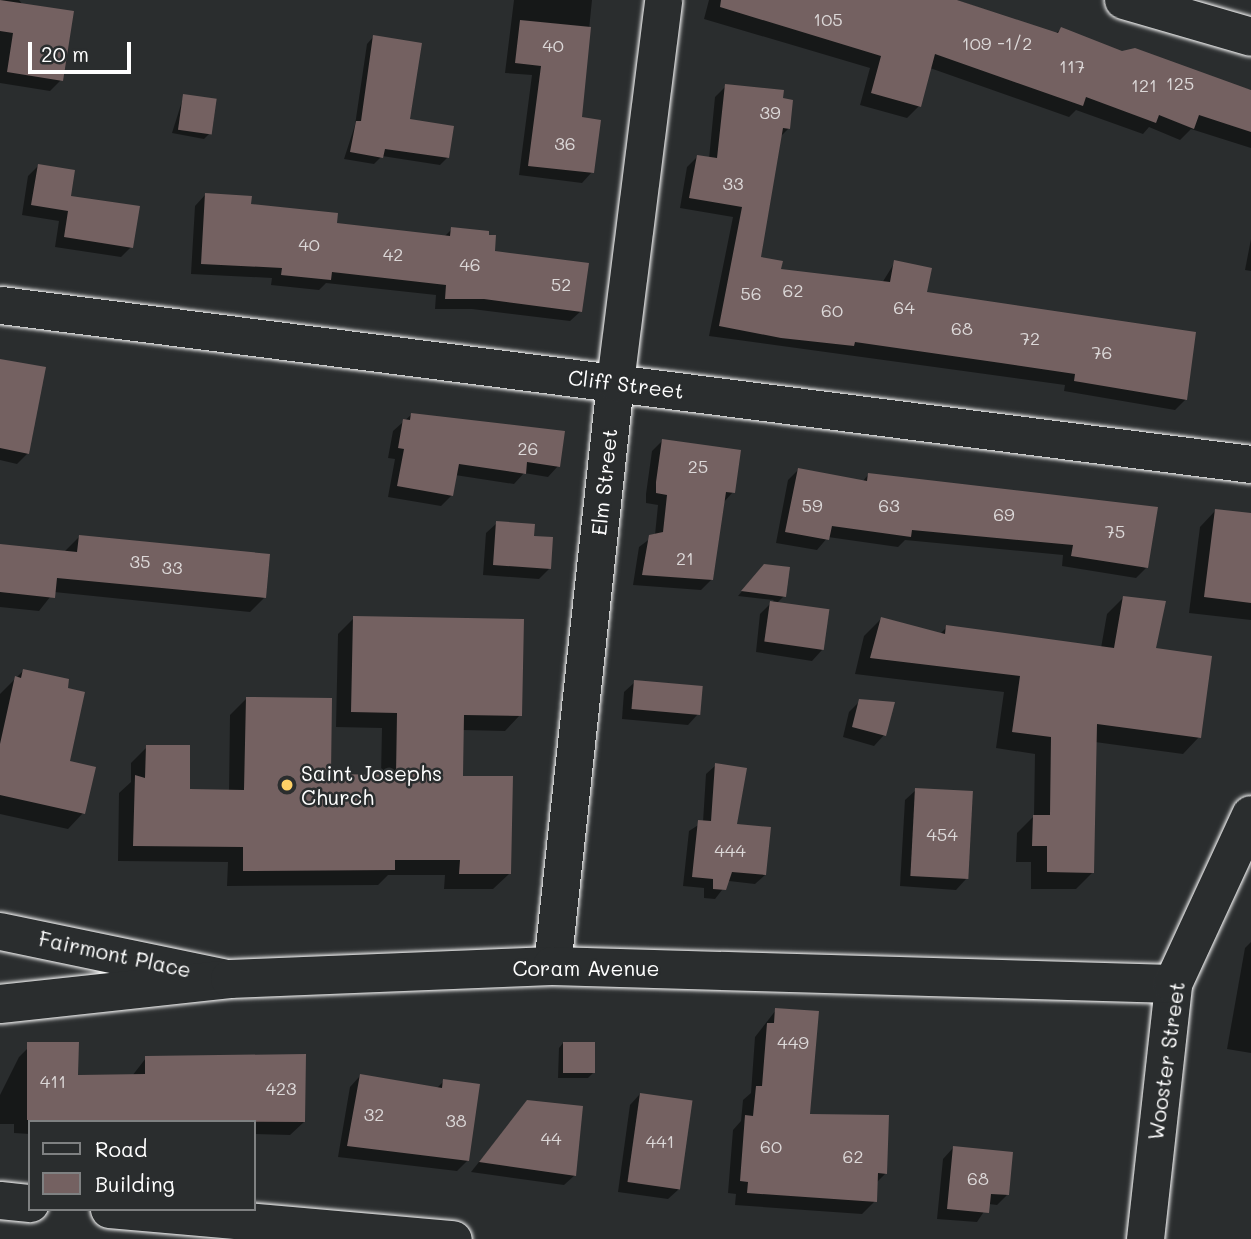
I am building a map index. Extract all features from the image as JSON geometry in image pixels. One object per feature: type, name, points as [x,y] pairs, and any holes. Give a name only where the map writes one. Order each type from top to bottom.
[{"type":"main road","points":[[1124,0],[1251,37]]},
{"type":"main road","name":"Wooster Street","points":[[1173,984],[1251,815]]},
{"type":"main road","name":"Coram Avenue","points":[[0,1004],[230,979],[552,966],[1173,984]]},
{"type":"street","name":"Elm Street","points":[[552,966],[615,382],[663,0]]},
{"type":"street","name":"Cliff Street","points":[[1,305],[1251,464]]},
{"type":"street","name":"Fairmont Place","points":[[0,931],[89,946],[230,979]]},
{"type":"street","name":"Wooster Street","points":[[1145,1239],[1173,984]]},
{"type":"street","points":[[0,1200],[28,1203]]},
{"type":"street","points":[[128,1211],[346,1234],[453,1239]]},
{"type":"building","points":[[0,0],[74,11],[63,81],[7,72],[13,33],[0,31]]},
{"type":"building","points":[[721,0],[957,0],[1058,33],[1061,27],[1122,51],[1135,48],[1251,90],[1251,132],[1199,115],[1194,129],[1159,115],[1156,123],[1086,97],[1083,106],[935,54],[921,107],[871,93],[881,56],[720,7]]},
{"type":"building","points":[[520,20],[591,27],[582,117],[601,120],[594,173],[528,166],[541,66],[515,63]]},
{"type":"building","points":[[373,35],[422,43],[410,119],[454,126],[449,158],[385,149],[383,158],[350,152],[356,121],[361,121]]},
{"type":"building","points":[[725,84],[784,90],[783,98],[793,100],[790,129],[783,128],[761,257],[783,261],[781,269],[890,282],[894,260],[932,268],[927,292],[1196,332],[1187,400],[1074,381],[1075,374],[855,342],[854,346],[781,338],[719,326],[742,207],[689,198],[697,155],[717,158]]},
{"type":"building","points":[[183,94],[217,99],[212,134],[178,130]]},
{"type":"building","points":[[38,164],[75,170],[71,196],[140,206],[133,248],[64,237],[68,211],[31,205]]},
{"type":"building","points":[[205,193],[252,196],[251,204],[338,213],[337,223],[450,236],[451,227],[489,231],[489,235],[496,235],[495,251],[589,263],[582,312],[484,299],[445,299],[446,285],[332,272],[331,280],[281,275],[282,268],[201,264]]},
{"type":"building","points":[[0,359],[46,367],[29,454],[0,448]]},
{"type":"building","points":[[411,413],[565,431],[560,467],[527,462],[526,474],[459,464],[453,496],[397,486],[404,449],[398,448],[403,419],[410,420]]},
{"type":"building","points":[[662,439],[741,450],[735,493],[726,492],[713,580],[642,575],[649,535],[663,532],[667,495],[656,493]]},
{"type":"building","points":[[798,468],[867,481],[868,473],[1158,507],[1148,568],[1071,556],[1073,545],[912,530],[911,537],[832,526],[829,540],[785,532]]},
{"type":"building","points":[[1215,509],[1251,513],[1251,603],[1204,597]]},
{"type":"building","points":[[496,521],[535,524],[534,536],[553,537],[551,569],[493,565]]},
{"type":"building","points":[[79,535],[270,554],[266,598],[57,578],[55,598],[0,592],[0,544],[77,552]]},
{"type":"building","points":[[764,564],[790,567],[786,597],[741,591]]},
{"type":"building","points":[[1123,596],[1166,601],[1156,648],[1212,656],[1201,738],[1097,724],[1094,873],[1047,872],[1047,846],[1032,846],[1033,815],[1050,815],[1051,737],[1012,732],[1020,676],[870,658],[881,617],[945,634],[946,625],[1114,648]]},
{"type":"building","points":[[770,601],[829,609],[824,650],[764,642]]},
{"type":"building","points":[[353,616],[524,619],[522,716],[464,715],[463,776],[513,776],[511,874],[459,874],[460,860],[395,860],[395,870],[243,871],[243,847],[133,846],[135,775],[145,778],[146,745],[190,745],[190,789],[244,790],[246,697],[332,698],[331,774],[396,775],[397,713],[351,712]]},
{"type":"building","points":[[23,669],[69,679],[68,688],[85,692],[70,761],[96,767],[85,814],[0,795],[0,744],[15,676],[21,678]]},
{"type":"building","points":[[634,680],[703,686],[700,715],[631,709]]},
{"type":"building","points":[[859,699],[895,702],[886,736],[852,727]]},
{"type":"building","points":[[715,763],[747,768],[737,824],[771,827],[766,875],[732,872],[726,890],[713,889],[713,879],[692,877],[698,820],[711,821]]},
{"type":"building","points":[[915,788],[973,791],[968,879],[910,876]]},
{"type":"building","points":[[775,1008],[819,1011],[810,1114],[889,1115],[887,1174],[878,1173],[877,1202],[747,1193],[748,1182],[740,1181],[745,1115],[753,1116],[756,1086],[762,1086],[767,1023],[774,1023]]},
{"type":"building","points":[[27,1042],[79,1042],[78,1075],[145,1074],[145,1056],[306,1054],[305,1122],[27,1120]]},
{"type":"building","points":[[563,1042],[595,1042],[595,1073],[563,1073]]},
{"type":"building","points":[[360,1074],[442,1088],[443,1079],[480,1084],[469,1161],[347,1146]]},
{"type":"building","points":[[640,1093],[692,1100],[680,1190],[627,1182]]},
{"type":"building","points":[[527,1100],[583,1106],[576,1176],[479,1162]]},
{"type":"building","points":[[953,1146],[1013,1152],[1009,1195],[991,1194],[989,1213],[947,1209]]},
{"type":"place","name":"Saint Josephs Church","points":[[287,785]]}]
